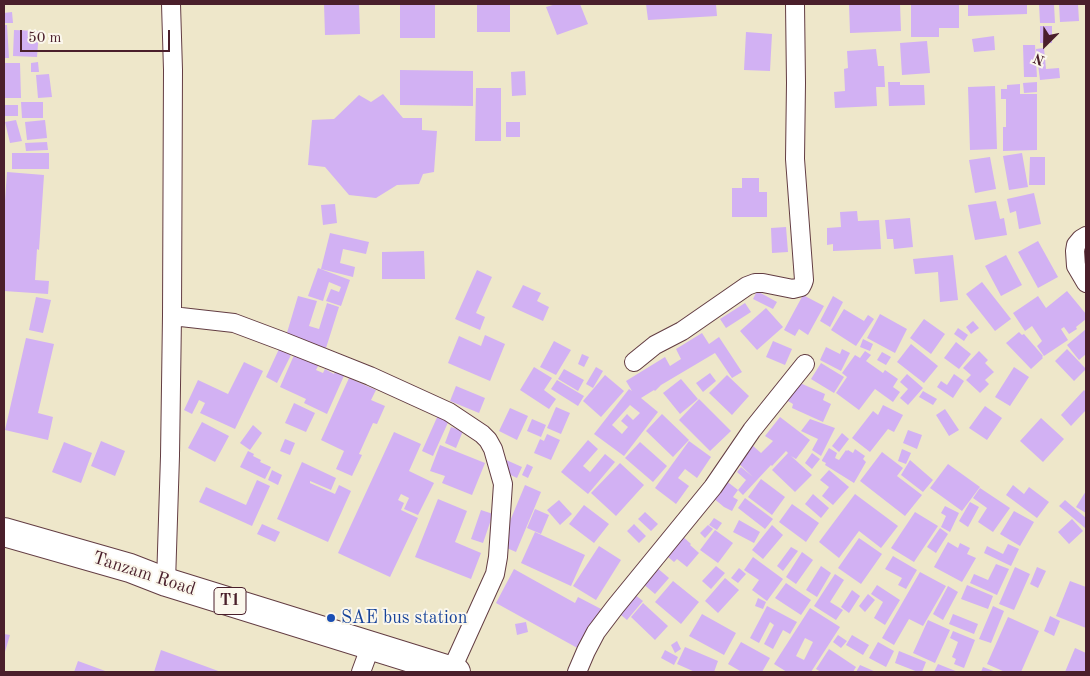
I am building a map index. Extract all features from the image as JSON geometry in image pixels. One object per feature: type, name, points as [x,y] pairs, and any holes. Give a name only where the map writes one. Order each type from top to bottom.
[{"type":"highway","name":"Tanzam Road","points":[[4,532],[130,568],[166,582],[454,672]]},
{"type":"street","points":[[166,582],[172,316],[173,70],[171,4]]},
{"type":"street","points":[[634,362],[655,345],[682,331],[747,286],[763,283],[793,289],[801,287],[803,284],[795,159],[794,4]]},
{"type":"street","points":[[1086,236],[1076,245],[1075,252],[1076,266],[1086,283]]},
{"type":"street","points":[[172,316],[234,323],[282,341],[370,376],[449,412],[488,440],[493,449],[503,484],[498,557],[495,574],[454,672]]},
{"type":"street","points":[[577,672],[596,632],[615,606],[713,487],[752,430],[805,364]]},
{"type":"street","points":[[361,672],[371,645]]},
{"type":"building","points":[[324,4],[359,4],[360,34],[325,35]]},
{"type":"building","points":[[400,4],[435,4],[435,38],[400,38]]},
{"type":"building","points":[[477,4],[510,4],[510,32],[477,32]]},
{"type":"building","points":[[556,4],[580,4],[588,24],[557,35],[546,7]]},
{"type":"building","points":[[646,4],[716,4],[717,16],[648,20]]},
{"type":"building","points":[[849,4],[900,4],[901,31],[850,33]]},
{"type":"building","points":[[911,4],[959,4],[959,28],[939,28],[939,37],[911,37]]},
{"type":"building","points":[[968,4],[1027,4],[1027,14],[968,16]]},
{"type":"building","points":[[1039,4],[1054,4],[1055,23],[1040,23]]},
{"type":"building","points":[[1059,4],[1078,4],[1079,21],[1060,22]]},
{"type":"building","points":[[12,12],[13,23],[4,23],[4,13]]},
{"type":"building","points":[[4,25],[7,25],[9,58],[4,58]]},
{"type":"building","points":[[1040,26],[1052,26],[1052,43],[1040,43]]},
{"type":"building","points":[[14,30],[39,31],[37,57],[13,56]]},
{"type":"building","points":[[746,32],[772,34],[770,71],[744,70]]},
{"type":"building","points":[[994,36],[995,50],[974,52],[972,39]]},
{"type":"building","points":[[927,41],[930,73],[902,75],[900,43]]},
{"type":"building","points":[[1023,45],[1035,45],[1037,77],[1024,77]]},
{"type":"building","points":[[1044,48],[1046,69],[1059,68],[1060,78],[1040,80],[1036,49]]},
{"type":"building","points":[[876,49],[878,66],[884,66],[885,87],[876,87],[877,106],[835,108],[834,92],[845,91],[844,69],[848,68],[847,51]]},
{"type":"building","points":[[38,62],[39,72],[31,72],[31,63]]},
{"type":"building","points":[[4,63],[20,63],[21,98],[4,98]]},
{"type":"building","points":[[400,70],[473,71],[473,106],[400,105]]},
{"type":"building","points":[[525,71],[526,95],[512,96],[511,72]]},
{"type":"building","points":[[49,74],[52,97],[38,98],[36,75]]},
{"type":"building","points":[[888,82],[900,82],[900,85],[924,85],[925,105],[889,106]]},
{"type":"building","points":[[1037,82],[1037,92],[1024,93],[1023,83]]},
{"type":"building","points":[[1020,84],[1020,94],[1037,94],[1037,150],[1003,151],[1003,127],[1006,127],[1006,99],[1001,99],[1001,89],[1007,89],[1007,85]]},
{"type":"building","points":[[995,86],[997,149],[970,150],[968,87]]},
{"type":"building","points":[[476,88],[501,88],[501,141],[475,141]]},
{"type":"building","points":[[383,94],[403,118],[422,118],[422,130],[437,131],[434,172],[423,174],[419,184],[397,185],[376,198],[349,195],[325,167],[308,165],[312,120],[334,119],[359,95],[371,102]]},
{"type":"building","points":[[21,102],[43,102],[43,118],[22,118]]},
{"type":"building","points":[[4,105],[18,105],[18,116],[4,116]]},
{"type":"building","points":[[16,120],[22,141],[10,143],[5,122]]},
{"type":"building","points":[[45,120],[47,138],[27,140],[25,122]]},
{"type":"building","points":[[506,122],[520,122],[520,137],[506,137]]},
{"type":"building","points":[[47,142],[48,150],[26,151],[25,143]]},
{"type":"building","points":[[12,153],[49,153],[49,169],[12,169]]},
{"type":"building","points":[[1022,153],[1028,187],[1009,190],[1003,156]]},
{"type":"building","points":[[990,157],[996,189],[975,193],[969,160]]},
{"type":"building","points":[[1030,157],[1045,157],[1045,185],[1029,185]]},
{"type":"building","points":[[7,172],[44,175],[35,280],[49,281],[48,294],[4,291],[4,215]]},
{"type":"building","points":[[742,178],[759,178],[759,192],[767,192],[767,217],[732,217],[732,188],[742,188]]},
{"type":"building","points":[[1034,193],[1041,224],[1019,229],[1016,211],[1010,213],[1007,199]]},
{"type":"building","points":[[996,201],[1000,219],[1004,218],[1007,235],[975,240],[968,205]]},
{"type":"building","points":[[335,204],[337,223],[323,225],[321,205]]},
{"type":"building","points":[[857,211],[858,221],[879,220],[881,249],[833,251],[833,244],[827,245],[827,228],[841,227],[840,212]]},
{"type":"building","points":[[910,218],[913,247],[894,249],[893,239],[887,239],[885,220]]},
{"type":"building","points":[[786,227],[788,252],[772,253],[771,228]]},
{"type":"building","points":[[330,233],[369,242],[366,254],[343,249],[340,263],[355,267],[353,277],[321,269]]},
{"type":"building","points":[[1038,241],[1058,277],[1038,288],[1018,252]]},
{"type":"building","points":[[424,251],[425,279],[382,279],[382,252]]},
{"type":"building","points":[[953,255],[958,300],[940,302],[938,272],[915,274],[913,259]]},
{"type":"building","points":[[1006,255],[1022,285],[1001,296],[985,266]]},
{"type":"building","points":[[318,268],[350,280],[341,306],[326,301],[331,289],[339,292],[341,287],[329,282],[323,301],[308,296]]},
{"type":"building","points":[[477,270],[492,277],[476,313],[485,317],[480,330],[455,319]]},
{"type":"building","points":[[982,282],[1011,319],[995,331],[966,294]]},
{"type":"building","points":[[523,285],[541,293],[537,301],[549,307],[543,321],[512,307]]},
{"type":"building","points":[[757,291],[777,302],[773,309],[753,299]]},
{"type":"building","points":[[1067,291],[1086,314],[1086,319],[1076,327],[1077,329],[1069,334],[1064,327],[1061,329],[1068,340],[1044,356],[1037,346],[1042,341],[1032,326],[1025,331],[1013,313],[1038,296],[1046,308]]},
{"type":"building","points":[[803,295],[824,306],[808,335],[799,329],[795,336],[784,330]]},
{"type":"building","points":[[298,296],[317,301],[309,326],[319,329],[327,303],[339,307],[326,348],[286,336]]},
{"type":"building","points":[[833,296],[843,302],[830,327],[820,321]]},
{"type":"building","points":[[36,297],[51,300],[43,333],[29,330]]},
{"type":"building","points":[[745,303],[751,312],[726,328],[720,319]]},
{"type":"building","points":[[766,308],[783,327],[757,350],[740,331]]},
{"type":"building","points":[[844,309],[864,321],[868,315],[874,319],[856,346],[831,330]]},
{"type":"building","points":[[880,314],[907,329],[895,353],[867,338]]},
{"type":"building","points":[[924,319],[945,334],[931,354],[910,338]]},
{"type":"building","points":[[973,321],[979,328],[971,334],[966,327]]},
{"type":"building","points":[[958,328],[968,335],[964,341],[954,334]]},
{"type":"building","points":[[1086,329],[1086,354],[1079,360],[1067,345]]},
{"type":"building","points":[[1019,332],[1022,335],[1024,334],[1043,356],[1031,369],[1006,343]]},
{"type":"building","points":[[702,333],[709,344],[719,337],[742,372],[732,378],[715,353],[641,398],[658,412],[624,456],[594,434],[629,389],[632,391],[626,381],[665,357],[670,366],[681,359],[676,349]],"holes":[[[630,405],[640,413],[633,420],[627,414],[621,421],[628,427],[622,434],[612,425]]]},
{"type":"building","points":[[485,335],[505,344],[490,381],[448,363],[459,336],[481,346]]},
{"type":"building","points":[[26,338],[54,344],[38,413],[53,417],[48,440],[5,430]]},
{"type":"building","points":[[863,339],[873,344],[870,351],[860,347]]},
{"type":"building","points":[[554,341],[571,350],[556,375],[540,367]]},
{"type":"building","points":[[773,341],[792,349],[785,365],[766,357]]},
{"type":"building","points":[[956,342],[971,354],[959,369],[944,358]]},
{"type":"building","points":[[911,344],[938,366],[924,383],[897,362]]},
{"type":"building","points":[[826,347],[840,354],[842,349],[850,353],[841,371],[820,360]]},
{"type":"building","points":[[279,349],[291,355],[277,383],[266,377]]},
{"type":"building","points":[[1067,349],[1086,369],[1074,381],[1055,361]]},
{"type":"building","points":[[865,351],[871,355],[866,361],[883,373],[885,370],[898,379],[893,387],[900,392],[893,402],[875,389],[859,410],[836,393],[847,377],[842,373],[855,355],[860,358]]},
{"type":"building","points":[[979,351],[988,360],[985,363],[994,372],[985,380],[989,384],[980,393],[966,380],[971,375],[963,368]]},
{"type":"building","points":[[882,352],[891,357],[886,365],[877,360]]},
{"type":"building","points":[[295,353],[319,364],[316,370],[323,373],[325,369],[334,374],[338,365],[347,369],[327,414],[304,403],[306,399],[280,387]]},
{"type":"building","points":[[582,354],[589,357],[584,367],[578,364]]},
{"type":"building","points":[[244,362],[263,371],[235,429],[200,413],[205,403],[199,400],[192,414],[184,410],[198,380],[228,394]]},
{"type":"building","points":[[821,363],[844,377],[834,393],[811,379]]},
{"type":"building","points":[[534,367],[552,378],[544,390],[556,399],[549,409],[520,390]]},
{"type":"building","points":[[596,367],[603,371],[593,388],[586,384]]},
{"type":"building","points":[[1014,367],[1029,377],[1010,406],[995,397]]},
{"type":"building","points":[[564,369],[584,380],[578,391],[558,379]]},
{"type":"building","points":[[710,373],[716,381],[703,392],[696,383]]},
{"type":"building","points":[[907,374],[923,388],[908,405],[900,398],[908,389],[900,382]]},
{"type":"building","points":[[954,374],[964,381],[953,398],[937,387],[941,381],[947,385]]},
{"type":"building","points":[[605,375],[624,391],[601,417],[583,401]]},
{"type":"building","points":[[727,375],[749,396],[732,415],[709,393]]},
{"type":"building","points":[[349,378],[376,390],[371,400],[385,406],[377,424],[373,423],[359,454],[362,455],[352,476],[336,469],[344,451],[321,440]]},
{"type":"building","points":[[681,379],[698,399],[680,414],[663,393]]},
{"type":"building","points":[[557,380],[584,396],[578,406],[551,389]]},
{"type":"building","points":[[800,383],[825,394],[823,400],[831,404],[823,422],[792,408],[793,404],[788,401],[794,386],[798,388]]},
{"type":"building","points":[[456,386],[485,398],[479,413],[450,401]]},
{"type":"building","points":[[1084,390],[1086,392],[1086,410],[1071,426],[1061,415]]},
{"type":"building","points":[[923,391],[937,399],[933,405],[919,397]]},
{"type":"building","points":[[699,399],[731,431],[710,451],[679,420]]},
{"type":"building","points":[[294,403],[315,413],[306,432],[285,423]]},
{"type":"building","points":[[883,405],[903,415],[894,432],[888,429],[870,452],[852,438],[873,411],[878,415]]},
{"type":"building","points":[[985,406],[1002,418],[987,440],[969,428]]},
{"type":"building","points":[[556,407],[570,413],[561,434],[547,428]]},
{"type":"building","points":[[510,408],[528,416],[517,440],[499,431]]},
{"type":"building","points":[[945,409],[959,430],[949,436],[936,415]]},
{"type":"building","points":[[439,413],[450,418],[433,456],[422,451]]},
{"type":"building","points":[[662,414],[689,440],[673,457],[646,431]]},
{"type":"building","points":[[780,417],[810,440],[796,459],[791,456],[812,475],[795,492],[772,470],[788,453],[786,451],[743,495],[738,490],[746,480],[737,472],[741,467],[753,477],[737,462],[752,445],[761,453],[773,441],[765,436]]},
{"type":"building","points":[[1041,418],[1064,439],[1043,462],[1020,441]]},
{"type":"building","points":[[532,419],[546,425],[541,437],[527,431]]},
{"type":"building","points":[[810,419],[835,428],[821,456],[812,450],[818,439],[801,431]]},
{"type":"building","points":[[202,422],[229,436],[215,462],[188,448]]},
{"type":"building","points":[[253,425],[262,433],[250,450],[240,443]]},
{"type":"building","points":[[451,427],[463,431],[456,448],[445,443]]},
{"type":"building","points":[[908,430],[922,435],[917,449],[903,443]]},
{"type":"building","points":[[394,432],[421,444],[409,471],[434,483],[418,515],[404,509],[409,498],[401,494],[398,500],[404,503],[401,510],[418,518],[390,577],[338,553]]},
{"type":"building","points":[[842,433],[849,439],[839,452],[832,446]]},
{"type":"building","points":[[547,434],[560,440],[551,460],[534,453],[540,439],[544,441]]},
{"type":"building","points":[[285,439],[295,443],[290,455],[280,451]]},
{"type":"building","points":[[588,440],[598,449],[583,466],[590,472],[605,454],[615,462],[588,494],[561,472]]},
{"type":"building","points":[[101,441],[125,451],[115,476],[91,466]]},
{"type":"building","points":[[689,441],[711,457],[697,478],[685,469],[678,478],[689,486],[676,504],[655,488]]},
{"type":"building","points":[[64,442],[92,453],[81,483],[52,472]]},
{"type":"building","points":[[640,442],[667,466],[653,482],[625,458]]},
{"type":"building","points":[[440,445],[485,463],[472,495],[442,483],[445,476],[430,471]]},
{"type":"building","points":[[829,448],[837,453],[835,458],[839,460],[846,450],[853,453],[855,449],[865,456],[863,459],[866,462],[854,483],[825,465],[826,463],[822,461]]},
{"type":"building","points":[[902,449],[911,453],[906,464],[898,461]]},
{"type":"building","points":[[248,451],[261,460],[260,462],[271,467],[265,479],[240,467]]},
{"type":"building","points":[[882,452],[903,468],[897,476],[922,495],[905,516],[860,481]]},
{"type":"building","points":[[812,453],[820,459],[812,469],[805,463]]},
{"type":"building","points":[[504,459],[522,467],[517,478],[500,470]]},
{"type":"building","points":[[910,460],[933,480],[923,492],[901,475]]},
{"type":"building","points":[[302,462],[336,478],[331,490],[310,481],[310,483],[335,494],[339,485],[351,491],[328,542],[277,519]]},
{"type":"building","points":[[620,463],[644,485],[616,516],[591,493]]},
{"type":"building","points":[[527,464],[533,467],[528,478],[522,475]]},
{"type":"building","points":[[948,464],[980,487],[962,511],[930,488]]},
{"type":"building","points":[[272,470],[282,475],[278,485],[268,480]]},
{"type":"building","points":[[829,470],[849,487],[833,505],[822,496],[829,487],[820,480]]},
{"type":"building","points":[[761,479],[785,497],[772,515],[748,497]]},
{"type":"building","points":[[257,480],[270,486],[252,526],[199,502],[206,487],[246,505]]},
{"type":"building","points":[[725,480],[738,490],[733,497],[738,500],[732,511],[712,497]]},
{"type":"building","points":[[525,485],[541,492],[516,552],[500,545]]},
{"type":"building","points":[[1013,485],[1024,494],[1029,487],[1049,502],[1037,518],[1006,495]]},
{"type":"building","points":[[980,488],[1010,508],[993,532],[978,522],[987,508],[973,498]]},
{"type":"building","points":[[1086,491],[1086,513],[1076,507]]},
{"type":"building","points":[[813,494],[829,508],[821,518],[805,504]]},
{"type":"building","points":[[855,494],[898,526],[881,548],[859,531],[839,558],[819,542]]},
{"type":"building","points":[[745,498],[773,519],[765,529],[738,508]]},
{"type":"building","points":[[438,499],[467,511],[455,542],[481,553],[471,579],[415,557]]},
{"type":"building","points":[[559,500],[572,514],[560,525],[547,510]]},
{"type":"building","points":[[1065,500],[1086,518],[1085,528],[1059,506]]},
{"type":"building","points":[[970,502],[979,507],[968,527],[959,521]]},
{"type":"building","points":[[792,504],[819,523],[806,542],[779,522]]},
{"type":"building","points":[[584,505],[609,524],[594,543],[569,524]]},
{"type":"building","points":[[945,506],[959,513],[950,532],[941,527],[946,516],[941,513]]},
{"type":"building","points":[[535,509],[549,515],[541,534],[527,528]]},
{"type":"building","points":[[481,510],[493,514],[483,543],[471,539]]},
{"type":"building","points":[[1014,511],[1034,522],[1020,546],[1000,534]]},
{"type":"building","points":[[645,512],[658,524],[651,531],[638,519]]},
{"type":"building","points":[[915,512],[938,526],[914,562],[891,548]]},
{"type":"building","points":[[714,518],[722,523],[717,530],[709,525]]},
{"type":"building","points":[[1072,519],[1083,531],[1069,544],[1058,532]]},
{"type":"building","points":[[739,520],[760,532],[754,543],[733,532]]},
{"type":"building","points":[[262,524],[280,532],[275,542],[257,534]]},
{"type":"building","points":[[634,524],[646,536],[639,543],[627,531]]},
{"type":"building","points":[[708,525],[713,529],[705,538],[700,533]]},
{"type":"building","points":[[772,525],[783,535],[763,559],[752,550]]},
{"type":"building","points":[[940,528],[948,534],[936,553],[927,547]]},
{"type":"building","points":[[715,530],[733,543],[718,563],[700,550]]},
{"type":"building","points":[[535,532],[585,555],[571,586],[521,563]]},
{"type":"building","points":[[680,534],[699,553],[687,567],[677,559],[674,562],[662,552]]},
{"type":"building","points":[[859,538],[882,554],[861,584],[838,568]]},
{"type":"building","points":[[948,542],[958,548],[960,543],[970,548],[967,554],[976,558],[962,582],[934,567]]},
{"type":"building","points":[[1008,544],[1019,549],[1011,566],[984,553],[987,546],[1003,554]]},
{"type":"building","points":[[599,546],[621,560],[596,600],[573,586]]},
{"type":"building","points":[[791,547],[798,551],[783,571],[777,566]]},
{"type":"building","points":[[802,552],[813,560],[796,584],[786,577]]},
{"type":"building","points":[[893,556],[917,570],[906,589],[898,585],[902,578],[885,569]]},
{"type":"building","points":[[753,557],[783,579],[767,601],[752,590],[759,580],[744,570]]},
{"type":"building","points":[[996,564],[1009,569],[997,595],[970,583],[974,574],[988,580]]},
{"type":"building","points":[[716,566],[725,573],[711,589],[702,581]]},
{"type":"building","points":[[821,566],[831,573],[817,597],[806,590]]},
{"type":"building","points":[[656,567],[669,578],[655,594],[642,583]]},
{"type":"building","points":[[1015,567],[1030,574],[1014,610],[999,604]]},
{"type":"building","points":[[1037,567],[1046,571],[1038,588],[1030,584]]},
{"type":"building","points":[[739,568],[746,574],[738,583],[731,578]]},
{"type":"building","points":[[514,569],[575,603],[578,597],[603,610],[581,650],[496,603]]},
{"type":"building","points":[[920,572],[946,586],[923,626],[909,619],[894,645],[882,638]]},
{"type":"building","points":[[835,574],[844,580],[830,602],[843,610],[836,620],[814,606]]},
{"type":"building","points":[[725,578],[739,590],[718,613],[705,601]]},
{"type":"building","points":[[673,581],[699,602],[681,624],[655,602]]},
{"type":"building","points":[[1070,581],[1086,587],[1086,628],[1056,616]]},
{"type":"building","points":[[786,583],[811,600],[801,615],[775,598]]},
{"type":"building","points":[[877,585],[900,600],[885,625],[874,618],[883,602],[871,594]]},
{"type":"building","points":[[967,585],[993,596],[988,609],[961,599]]},
{"type":"building","points":[[948,586],[958,592],[943,620],[933,614]]},
{"type":"building","points":[[852,590],[860,596],[849,613],[841,607]]},
{"type":"building","points":[[630,591],[643,601],[627,620],[615,610]]},
{"type":"building","points":[[868,594],[875,600],[865,612],[859,606]]},
{"type":"building","points":[[758,598],[766,602],[763,609],[755,606]]},
{"type":"building","points":[[643,603],[668,626],[655,640],[631,617]]},
{"type":"building","points":[[767,606],[797,622],[790,634],[783,630],[773,649],[764,644],[774,625],[770,622],[759,643],[750,638]]},
{"type":"building","points":[[993,606],[1004,611],[991,643],[979,639]]},
{"type":"building","points":[[810,608],[840,627],[811,672],[787,672],[774,664]],"holes":[[[805,638],[813,642],[804,660],[796,656]]]},
{"type":"building","points":[[702,614],[736,633],[724,655],[689,636]]},
{"type":"building","points":[[953,614],[978,624],[974,634],[949,624]]},
{"type":"building","points":[[1050,616],[1060,621],[1054,636],[1044,631]]},
{"type":"building","points":[[1008,617],[1039,631],[1021,672],[1005,672],[987,664]]},
{"type":"building","points":[[928,620],[950,630],[935,663],[913,653]]},
{"type":"building","points":[[526,622],[528,632],[517,635],[515,624]]},
{"type":"building","points":[[953,631],[975,640],[964,668],[954,664],[956,659],[952,657],[958,642],[950,638]]},
{"type":"building","points":[[4,634],[10,635],[4,655]]},
{"type":"building","points":[[838,635],[847,641],[841,648],[833,642]]},
{"type":"building","points":[[852,635],[869,645],[863,655],[846,645]]},
{"type":"building","points":[[677,641],[681,649],[675,653],[671,645]]},
{"type":"building","points":[[741,642],[770,658],[762,672],[742,672],[728,664]]},
{"type":"building","points":[[878,642],[894,651],[886,667],[869,658]]},
{"type":"building","points":[[685,647],[718,661],[714,672],[695,672],[677,664]]},
{"type":"building","points":[[1075,648],[1086,653],[1086,672],[1065,672]]},
{"type":"building","points":[[829,649],[856,667],[853,672],[821,672],[816,669]]},
{"type":"building","points":[[161,650],[221,672],[154,672]]},
{"type":"building","points":[[665,650],[678,657],[674,665],[661,658]]},
{"type":"building","points":[[899,651],[926,662],[922,672],[895,663]]},
{"type":"building","points":[[78,661],[108,672],[74,672]]},
{"type":"building","points":[[938,664],[958,672],[934,672]]},
{"type":"building","points":[[860,665],[876,672],[856,672]]},
{"type":"building","points":[[983,667],[996,672],[981,672]]},
{"type":"place","name":"SAE bus station","points":[[331,618]]}]
